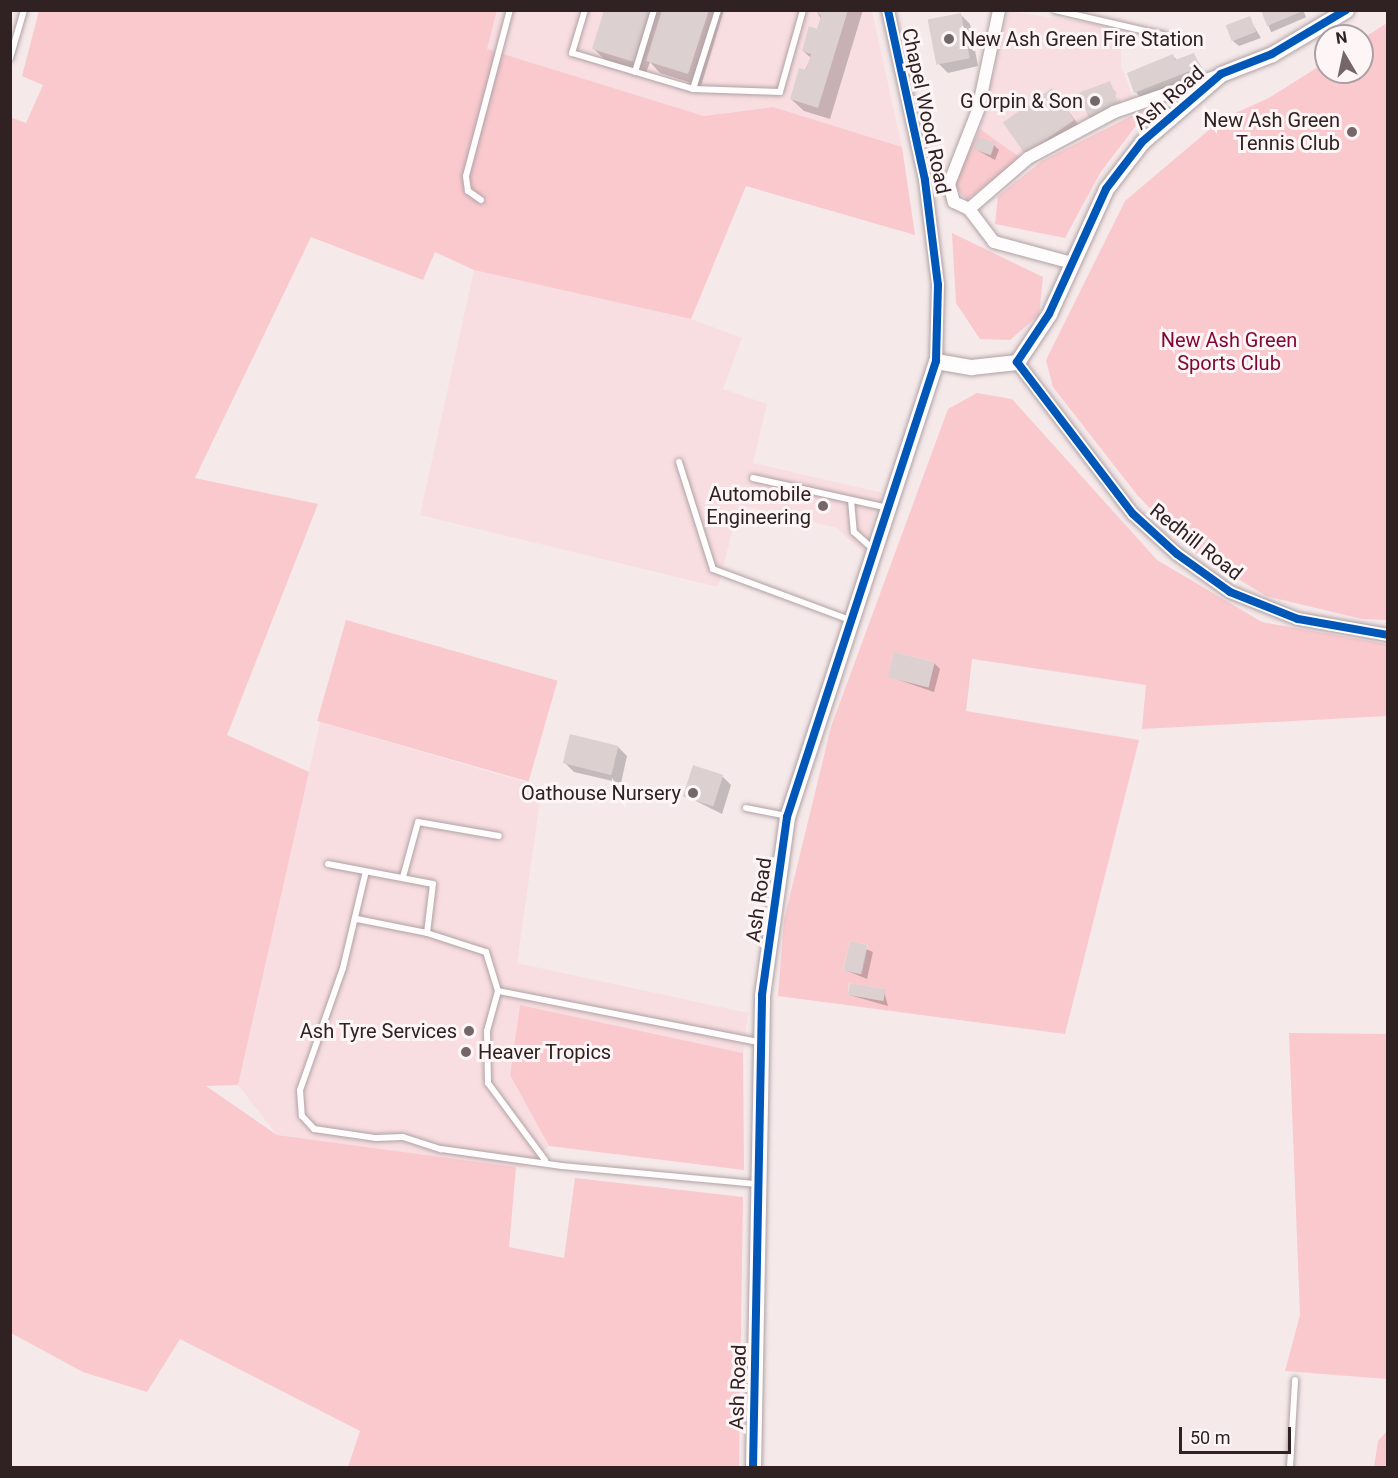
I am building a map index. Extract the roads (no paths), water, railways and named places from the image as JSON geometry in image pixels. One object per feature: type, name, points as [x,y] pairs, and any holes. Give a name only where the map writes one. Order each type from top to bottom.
[{"type":"street","name":"Chapel Wood Road","points":[[888,10],[926,180],[938,285],[936,361]]},
{"type":"street","points":[[999,10],[978,110],[949,184],[954,202],[969,209],[994,242],[1072,263]]},
{"type":"street","name":"Ash Road","points":[[969,209],[1028,158],[1114,112],[1272,54],[1346,10]]},
{"type":"street","name":"Ash Road","points":[[1017,362],[1049,314],[1106,189],[1142,142],[1221,74]]},
{"type":"street","points":[[936,361],[971,367],[1017,362]]},
{"type":"street","name":"Ash Road","points":[[753,1467],[759,1042],[787,817],[892,508],[936,361]]},
{"type":"street","name":"Redhill Road","points":[[1017,362],[1133,514],[1177,554],[1230,592],[1298,619],[1388,635]]},
{"type":"lane","points":[[10,58],[24,10]]},
{"type":"lane","points":[[481,200],[468,191],[466,176],[510,10]]},
{"type":"lane","points":[[585,10],[572,53],[693,89],[780,92],[803,10]]},
{"type":"lane","points":[[635,72],[654,10]]},
{"type":"lane","points":[[693,89],[718,10]]},
{"type":"lane","points":[[1055,10],[1167,36]]},
{"type":"lane","points":[[679,462],[713,569],[853,621]]},
{"type":"lane","points":[[753,478],[892,508]]},
{"type":"lane","points":[[851,500],[854,532],[876,552]]},
{"type":"lane","points":[[746,808],[787,817]]},
{"type":"lane","points":[[403,877],[418,822],[499,836]]},
{"type":"lane","points":[[328,864],[365,874],[403,877],[433,884],[427,933]]},
{"type":"lane","points":[[365,874],[357,919],[300,1090],[306,1122],[325,1132],[403,1137],[451,1150],[757,1184]]},
{"type":"lane","points":[[357,919],[427,933],[486,952],[498,992],[488,1031],[488,1083],[545,1160]]},
{"type":"lane","points":[[498,992],[759,1042]]},
{"type":"lane","points":[[1290,1467],[1295,1380]]},
{"type":"place","name":"New Ash Green Fire Station","points":[[949,39]]},
{"type":"place","name":"G Orpin & Son","points":[[1095,101]]},
{"type":"place","name":"New Ash Green Tennis Club","points":[[1352,132]]},
{"type":"place","name":"Automobile Engineering","points":[[823,506]]},
{"type":"place","name":"Oathouse Nursery","points":[[693,793]]},
{"type":"place","name":"Ash Tyre Services","points":[[469,1031]]},
{"type":"place","name":"Heaver Tropics","points":[[466,1052]]},
{"type":"park label","name":"New Ash Green Sports Club","points":[[1229,352]]}]
